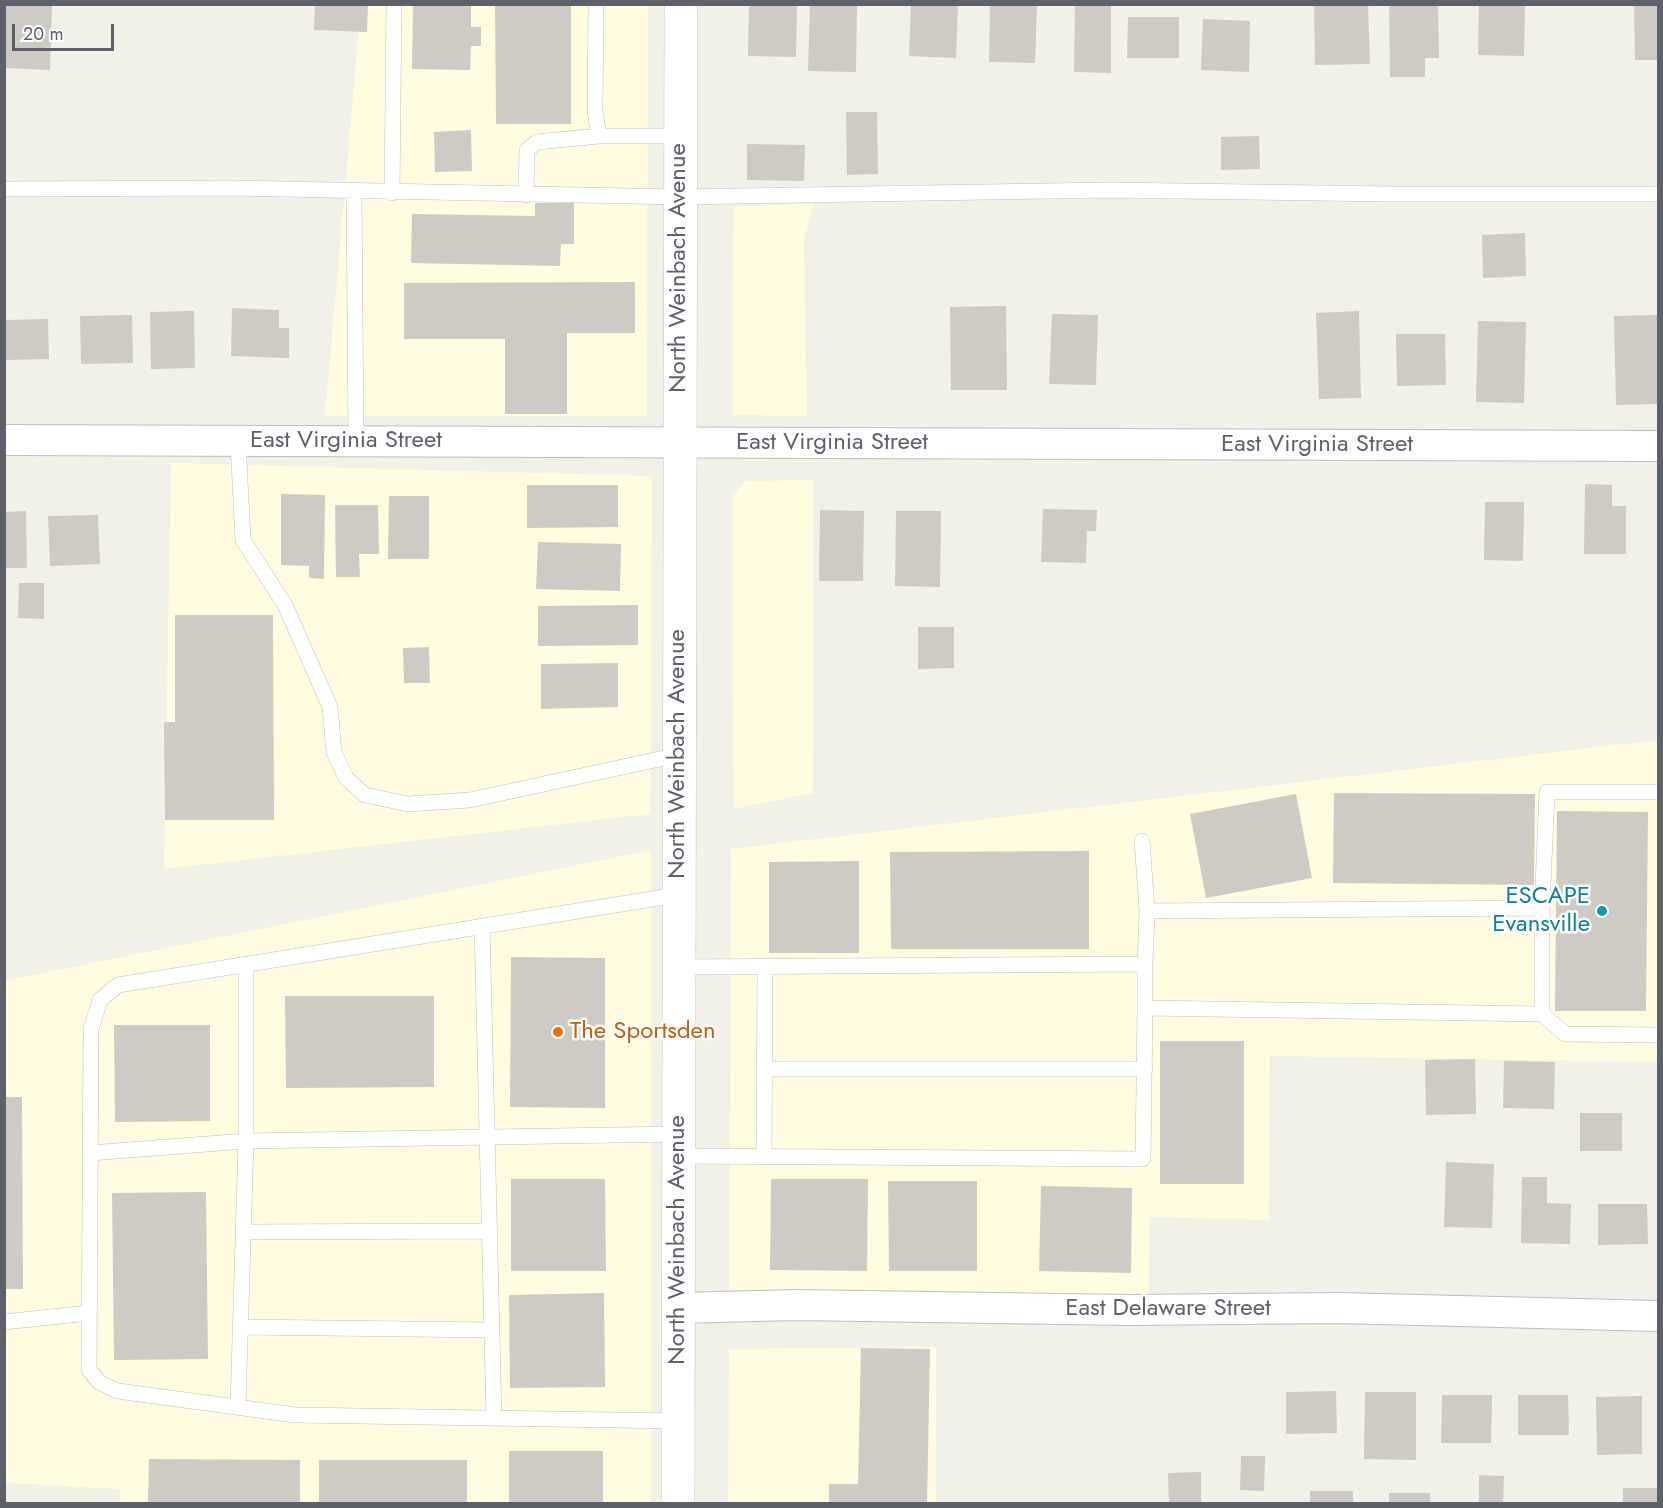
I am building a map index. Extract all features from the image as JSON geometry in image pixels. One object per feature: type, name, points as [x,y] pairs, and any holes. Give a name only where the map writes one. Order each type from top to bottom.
[{"type":"main road","name":"North Weinbach Avenue","points":[[678,1503],[677,895],[681,4]]},
{"type":"street","name":"East Virginia Street","points":[[4,440],[1659,446]]},
{"type":"street","name":"East Delaware Street","points":[[678,1308],[796,1305],[1129,1310],[1338,1308],[1659,1316]]},
{"type":"lane","points":[[392,193],[394,4]]},
{"type":"lane","points":[[597,4],[596,111],[599,136]]},
{"type":"lane","points":[[526,195],[527,150],[537,142],[599,136],[680,136]]},
{"type":"lane","points":[[4,189],[232,188],[392,193],[680,196],[1109,190],[1390,194],[1659,194]]},
{"type":"lane","points":[[354,192],[356,441]]},
{"type":"lane","points":[[238,441],[243,540],[285,605],[330,707],[334,752],[346,778],[365,795],[408,804],[470,800],[678,756]]},
{"type":"lane","points":[[1542,1014],[1542,908],[1547,792],[1659,792]]},
{"type":"lane","points":[[90,1153],[246,1141],[487,1139],[678,1145],[764,1156],[1143,1159],[1147,911],[1142,841]]},
{"type":"lane","points":[[677,895],[118,986],[100,1000],[91,1029],[89,1370],[100,1383],[118,1391],[295,1415],[678,1421]]},
{"type":"lane","points":[[1147,911],[1542,908]]},
{"type":"lane","points":[[482,926],[494,1418]]},
{"type":"lane","points":[[678,967],[1145,964]]},
{"type":"lane","points":[[238,1407],[246,1141],[246,965]]},
{"type":"lane","points":[[764,1156],[765,967]]},
{"type":"lane","points":[[1145,1008],[1542,1014],[1565,1034],[1659,1035]]},
{"type":"lane","points":[[765,1069],[1145,1069]]},
{"type":"lane","points":[[243,1232],[489,1231]]},
{"type":"lane","points":[[4,1322],[89,1313]]},
{"type":"lane","points":[[240,1327],[492,1330]]},
{"type":"shaded area","points":[[361,5],[648,5],[647,416],[325,416]]},
{"type":"shaded area","points":[[814,203],[804,238],[807,416],[733,415],[734,207]]},
{"type":"shaded area","points":[[171,463],[652,476],[650,814],[164,869]]},
{"type":"shaded area","points":[[814,480],[813,793],[734,809],[733,496],[746,481]]},
{"type":"shaded area","points":[[1658,740],[1658,1062],[1270,1056],[1269,1220],[1150,1217],[1148,1310],[729,1306],[731,849]]},
{"type":"shaded area","points":[[651,850],[651,1503],[120,1504],[120,1489],[5,1483],[4,981]]},
{"type":"shaded area","points":[[936,1347],[936,1503],[728,1504],[729,1349]]},
{"type":"building","points":[[4,4],[52,4],[50,70],[4,68]]},
{"type":"building","points":[[315,4],[368,4],[367,32],[314,30]]},
{"type":"building","points":[[413,4],[471,4],[471,27],[481,27],[481,46],[471,46],[470,70],[412,69]]},
{"type":"building","points":[[495,4],[571,4],[571,124],[496,124]]},
{"type":"building","points":[[749,4],[797,4],[796,57],[748,56]]},
{"type":"building","points":[[810,4],[857,4],[856,72],[808,71]]},
{"type":"building","points":[[911,4],[958,4],[956,58],[909,56]]},
{"type":"building","points":[[990,4],[1037,4],[1035,63],[989,62]]},
{"type":"building","points":[[1075,4],[1111,4],[1111,73],[1074,72]]},
{"type":"building","points":[[1314,4],[1368,4],[1370,64],[1315,65]]},
{"type":"building","points":[[1389,4],[1438,4],[1439,58],[1425,58],[1425,77],[1390,77]]},
{"type":"building","points":[[1479,4],[1525,4],[1524,56],[1478,55]]},
{"type":"building","points":[[1634,4],[1658,4],[1658,60],[1635,60]]},
{"type":"building","points":[[1128,17],[1179,17],[1179,58],[1127,58]]},
{"type":"building","points":[[1203,19],[1250,21],[1249,72],[1201,70]]},
{"type":"building","points":[[846,112],[877,112],[878,174],[847,175]]},
{"type":"building","points":[[471,130],[472,171],[435,172],[434,132]]},
{"type":"building","points":[[1259,136],[1260,169],[1221,170],[1221,137]]},
{"type":"building","points":[[747,144],[805,145],[804,181],[747,180]]},
{"type":"building","points":[[535,203],[574,203],[574,244],[561,244],[560,266],[411,263],[412,214],[535,216]]},
{"type":"building","points":[[1525,233],[1526,276],[1483,278],[1482,235]]},
{"type":"building","points":[[635,282],[635,333],[567,333],[567,414],[505,414],[505,339],[404,339],[404,283]]},
{"type":"building","points":[[1006,306],[1007,390],[951,390],[950,307]]},
{"type":"building","points":[[232,308],[279,310],[279,328],[289,328],[289,358],[231,356]]},
{"type":"building","points":[[194,311],[195,368],[151,369],[150,312]]},
{"type":"building","points":[[1359,311],[1361,398],[1319,399],[1316,313]]},
{"type":"building","points":[[1052,314],[1098,315],[1096,385],[1049,384]]},
{"type":"building","points":[[132,315],[133,363],[81,364],[80,316]]},
{"type":"building","points":[[1658,315],[1658,404],[1616,405],[1614,316]]},
{"type":"building","points":[[48,319],[49,359],[5,360],[5,320]]},
{"type":"building","points":[[1478,321],[1526,322],[1524,403],[1476,402]]},
{"type":"building","points":[[1396,334],[1445,334],[1446,385],[1397,386]]},
{"type":"building","points":[[1585,484],[1612,485],[1612,506],[1626,506],[1626,554],[1584,554]]},
{"type":"building","points":[[527,485],[618,485],[618,527],[527,528]]},
{"type":"building","points":[[281,494],[325,495],[324,579],[309,578],[309,566],[281,565]]},
{"type":"building","points":[[389,496],[429,496],[429,559],[388,559]]},
{"type":"building","points":[[1485,502],[1524,502],[1523,561],[1484,560]]},
{"type":"building","points":[[335,505],[378,505],[379,554],[359,554],[360,577],[336,577]]},
{"type":"building","points":[[1043,509],[1097,510],[1096,531],[1087,531],[1086,563],[1041,562]]},
{"type":"building","points":[[820,510],[864,511],[863,581],[819,581]]},
{"type":"building","points":[[26,511],[27,568],[4,568],[4,512]]},
{"type":"building","points":[[896,511],[941,511],[940,587],[895,586]]},
{"type":"building","points":[[98,515],[100,564],[50,566],[48,516]]},
{"type":"building","points":[[538,542],[621,544],[620,591],[536,589]]},
{"type":"building","points":[[19,583],[44,583],[44,619],[18,618]]},
{"type":"building","points":[[638,605],[638,645],[538,646],[538,606]]},
{"type":"building","points":[[175,615],[273,615],[274,820],[165,820],[164,722],[175,722]]},
{"type":"building","points":[[918,627],[954,627],[954,668],[918,669]]},
{"type":"building","points":[[429,647],[430,683],[404,683],[403,648]]},
{"type":"building","points":[[618,663],[618,707],[541,709],[541,664]]},
{"type":"building","points":[[1334,793],[1535,794],[1534,885],[1333,883]]},
{"type":"building","points":[[1296,794],[1312,878],[1206,898],[1190,814]]},
{"type":"building","name":"ESCAPE Evansville","points":[[1557,811],[1648,812],[1646,1011],[1555,1011]]},
{"type":"building","points":[[1089,851],[1089,949],[891,949],[890,852]]},
{"type":"building","points":[[859,861],[859,953],[769,953],[769,862]]},
{"type":"building","name":"The Sportsden","points":[[511,957],[605,958],[605,1108],[510,1107]]},
{"type":"building","points":[[285,996],[434,996],[434,1087],[286,1088]]},
{"type":"building","points":[[114,1025],[210,1025],[210,1121],[115,1122]]},
{"type":"building","points":[[1160,1041],[1244,1041],[1244,1184],[1160,1184]]},
{"type":"building","points":[[1475,1059],[1476,1114],[1426,1115],[1425,1060]]},
{"type":"building","points":[[1504,1061],[1555,1062],[1554,1109],[1503,1108]]},
{"type":"building","points":[[4,1097],[22,1097],[23,1289],[4,1289]]},
{"type":"building","points":[[1580,1113],[1622,1113],[1622,1151],[1580,1151]]},
{"type":"building","points":[[1446,1162],[1494,1164],[1492,1228],[1444,1227]]},
{"type":"building","points":[[1522,1177],[1547,1177],[1547,1203],[1571,1204],[1570,1244],[1521,1243]]},
{"type":"building","points":[[511,1179],[605,1179],[606,1271],[511,1271]]},
{"type":"building","points":[[771,1179],[868,1179],[867,1271],[770,1270]]},
{"type":"building","points":[[888,1181],[977,1181],[977,1271],[889,1271]]},
{"type":"building","points":[[1041,1186],[1132,1188],[1131,1273],[1039,1271]]},
{"type":"building","points":[[206,1192],[208,1359],[114,1360],[112,1193]]},
{"type":"building","points":[[1598,1204],[1647,1204],[1648,1244],[1598,1245]]},
{"type":"building","points":[[604,1293],[605,1387],[510,1388],[509,1295]]},
{"type":"building","points":[[861,1348],[930,1349],[927,1504],[829,1504],[829,1484],[858,1484]]},
{"type":"building","points":[[1336,1391],[1337,1433],[1286,1434],[1286,1392]]},
{"type":"building","points":[[1365,1392],[1416,1392],[1416,1460],[1364,1459]]},
{"type":"building","points":[[1442,1395],[1492,1395],[1491,1443],[1441,1443]]},
{"type":"building","points":[[1518,1395],[1568,1395],[1569,1435],[1518,1435]]},
{"type":"building","points":[[1642,1396],[1642,1454],[1597,1455],[1596,1397]]},
{"type":"building","points":[[509,1451],[603,1451],[603,1504],[509,1504]]},
{"type":"building","points":[[1241,1456],[1265,1456],[1264,1491],[1240,1490]]},
{"type":"building","points":[[149,1459],[300,1460],[300,1504],[148,1504]]},
{"type":"building","points":[[319,1460],[467,1460],[467,1504],[319,1504]]},
{"type":"building","points":[[1201,1472],[1201,1504],[1169,1504],[1168,1473]]},
{"type":"building","points":[[1479,1475],[1504,1476],[1503,1504],[1479,1504]]},
{"type":"building","points":[[1623,1488],[1658,1488],[1658,1504],[1623,1504]]},
{"type":"building","points":[[1310,1491],[1353,1491],[1353,1504],[1310,1504]]},
{"type":"building","points":[[1389,1493],[1430,1493],[1430,1504],[1389,1504]]},
{"type":"place","name":"ESCAPE Evansville","points":[[1602,911]]},
{"type":"place","name":"The Sportsden","points":[[558,1032]]}]
